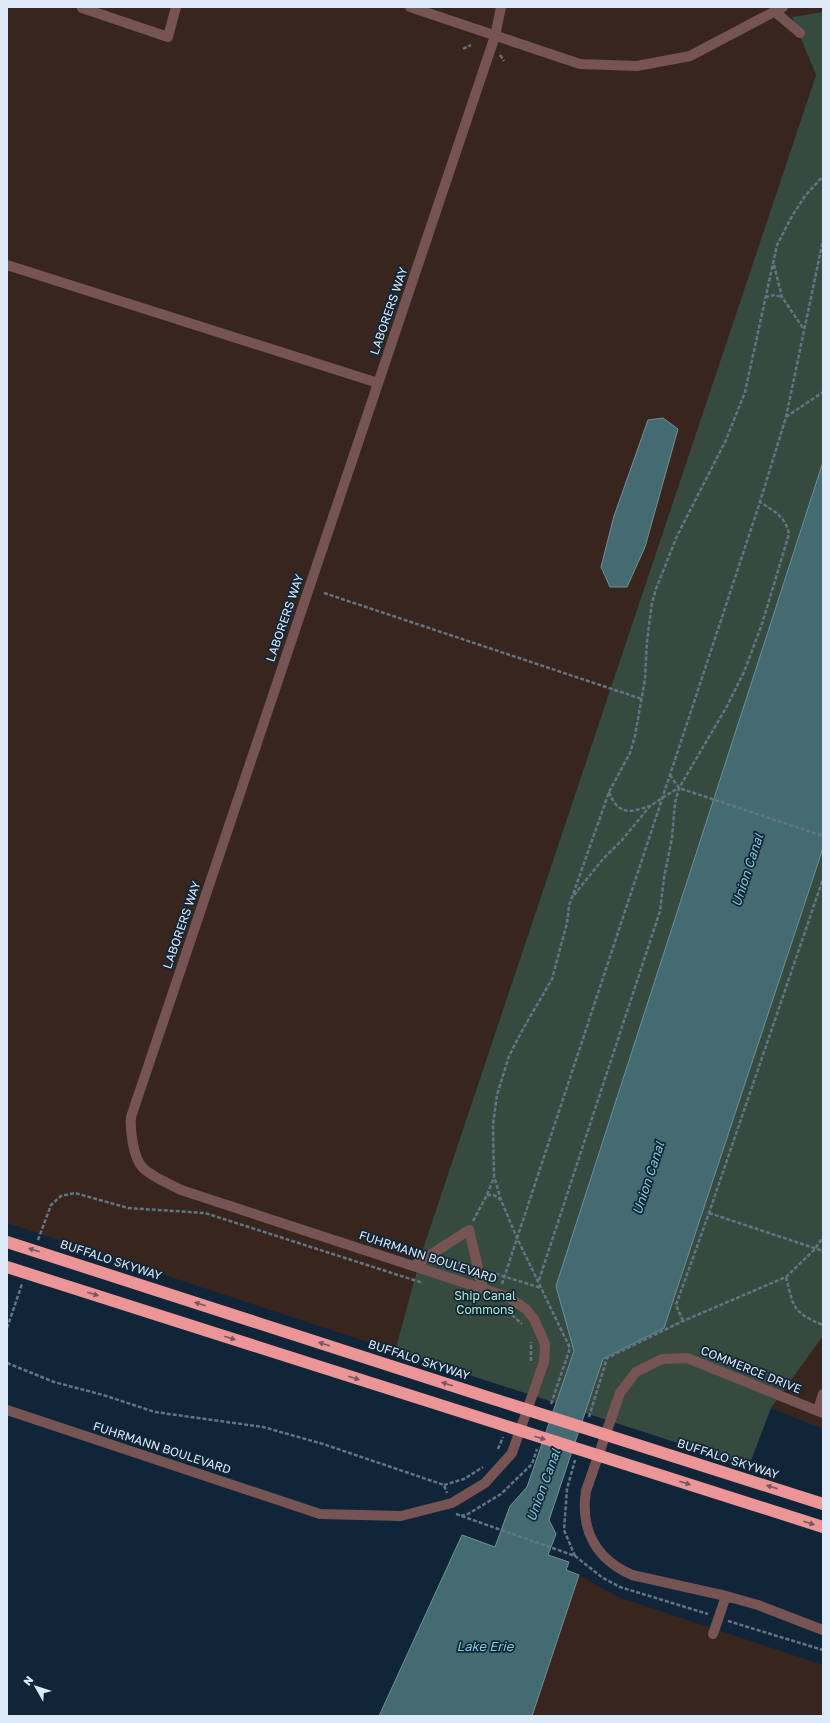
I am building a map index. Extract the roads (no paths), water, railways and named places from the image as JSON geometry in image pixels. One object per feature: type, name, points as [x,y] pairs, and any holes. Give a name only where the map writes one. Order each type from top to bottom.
[{"type":"highway","name":"BUFFALO SKYWAY","points":[[7,1242],[823,1504]]},
{"type":"highway","points":[[7,1267],[476,1418],[823,1527]]},
{"type":"street","points":[[82,8],[168,37],[176,7]]},
{"type":"street","points":[[410,7],[580,64],[637,66],[690,56],[779,9],[800,33]]},
{"type":"street","name":"LABORERS WAY","points":[[181,1190],[158,1179],[141,1167],[130,1131],[131,1117],[496,36],[501,7]]},
{"type":"street","points":[[7,265],[378,383]]},
{"type":"street","name":"FUHRMANN BOULEVARD","points":[[7,1410],[320,1514],[401,1516],[452,1503],[484,1483],[512,1453],[544,1362],[545,1344],[534,1319],[518,1302],[508,1297],[181,1190]]},
{"type":"street","points":[[413,1266],[469,1230],[483,1289]]},
{"type":"street","name":"COMMERCE DRIVE","points":[[726,1596],[632,1575],[620,1570],[607,1560],[597,1548],[588,1529],[584,1507],[586,1490],[620,1393],[636,1372],[662,1359],[687,1358],[820,1412]]},
{"type":"street","points":[[820,1412],[823,1394]]},
{"type":"street","points":[[713,1634],[726,1596],[758,1605],[823,1630]]},
{"type":"water","points":[[663,418],[678,429],[645,547],[627,587],[610,587],[601,567],[614,516],[648,420]]},
{"type":"water","name":"Lake Erie","points":[[823,462],[823,848],[664,1328],[603,1359],[549,1520],[556,1534],[548,1555],[569,1562],[566,1570],[579,1575],[532,1716],[379,1716],[462,1535],[495,1547],[510,1506],[527,1487],[574,1351],[556,1286]]},
{"type":"water label","name":"Union Canal","points":[[747,870]]},
{"type":"water label","name":"Union Canal","points":[[648,1178]]},
{"type":"water label","name":"Union Canal","points":[[543,1485]]},
{"type":"park label","name":"Ship Canal Commons","points":[[485,1303]]}]
